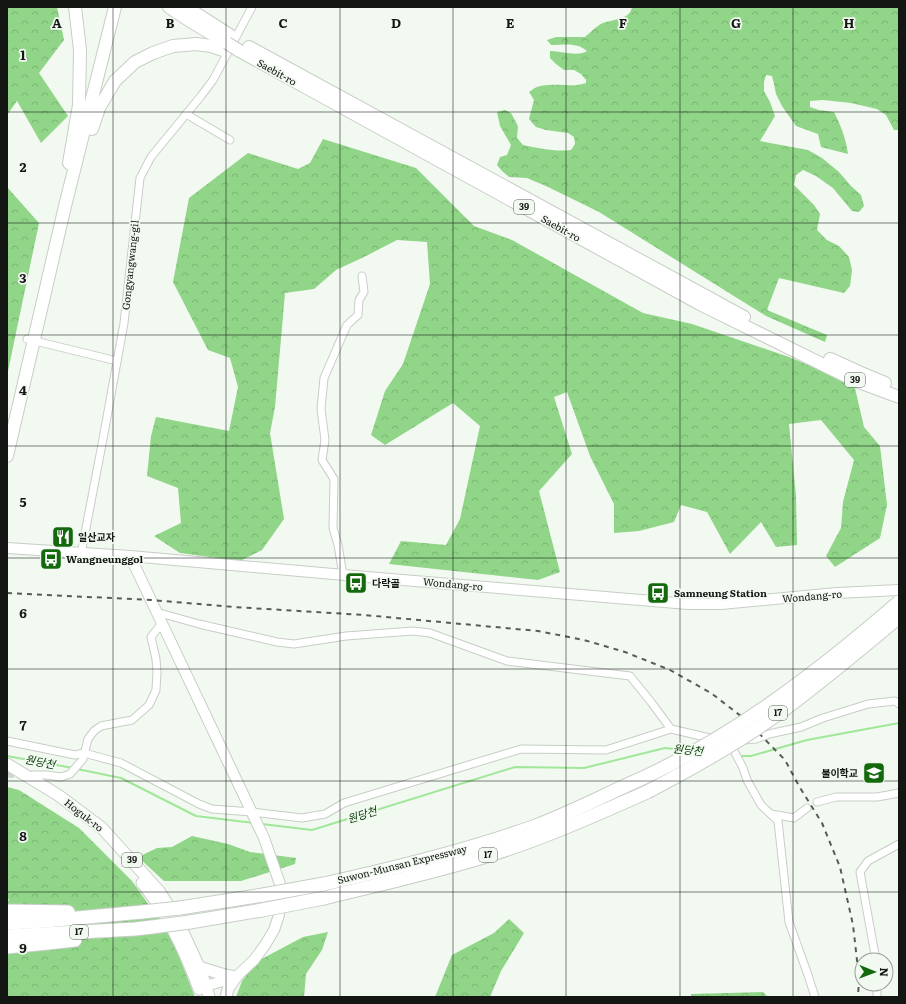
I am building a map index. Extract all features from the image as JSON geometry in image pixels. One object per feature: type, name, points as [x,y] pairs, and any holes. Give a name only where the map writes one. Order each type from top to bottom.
[{"type":"highway","points":[[63,206],[79,105],[80,50],[75,7]]},
{"type":"highway","points":[[7,427],[30,340],[111,7]]},
{"type":"highway","points":[[63,206],[115,7]]},
{"type":"highway","name":"Saebit-ro","points":[[169,7],[238,49],[738,314],[815,356],[856,381],[899,398]]},
{"type":"highway","name":"Saebit-ro","points":[[186,7],[227,43]]},
{"type":"highway","points":[[63,206],[99,108],[115,81],[130,66],[153,53],[173,46],[196,44],[211,46],[227,43]]},
{"type":"highway","name":"Saebit-ro","points":[[238,49],[249,57],[700,304],[815,356],[899,389]]},
{"type":"highway","points":[[7,456],[30,340]]},
{"type":"highway","name":"Suwon-Munsan Expressway","points":[[7,923],[128,914],[180,908],[263,895],[324,884],[379,871],[507,836],[555,818],[650,775],[702,747],[767,706],[819,668],[899,602]]},
{"type":"highway","name":"Suwon-Munsan Expressway","points":[[7,936],[135,929],[190,922],[262,910],[324,898],[398,880],[483,857],[526,842],[565,828],[647,792],[705,761],[738,741],[774,716],[840,666],[899,617]]},
{"type":"highway","points":[[7,911],[128,914]]},
{"type":"highway","points":[[7,947],[48,944],[101,937],[135,929]]},
{"type":"main road","name":"Wondang-ro","points":[[7,548],[130,556],[688,604],[721,604],[837,593],[899,590]]},
{"type":"main road","points":[[130,556],[264,838],[281,887],[279,915],[274,930],[254,960],[236,977],[228,989],[226,997]]},
{"type":"main road","name":"Hoguk-ro","points":[[7,764],[58,795],[102,828],[159,891],[176,917],[199,967],[204,992]]},
{"type":"main road","name":"Hoguk-ro","points":[[7,772],[53,801],[98,833],[128,866],[151,893],[168,919],[204,992]]},
{"type":"main road","points":[[199,967],[236,977]]},
{"type":"main road","points":[[204,992],[236,977]]},
{"type":"street","name":"Gongyangwang-gil","points":[[81,554],[124,324],[140,178],[150,158],[202,96],[252,7]]},
{"type":"street","points":[[186,114],[230,140]]},
{"type":"street","points":[[343,575],[338,545],[333,528],[334,479],[322,460],[325,440],[321,410],[324,378],[346,325],[358,315],[359,300],[364,292],[362,276]]},
{"type":"street","points":[[30,340],[117,361]]},
{"type":"street","points":[[156,612],[206,626],[277,642],[294,644],[346,636],[412,631],[430,633],[507,661],[630,676],[671,729]]},
{"type":"street","points":[[34,776],[46,775],[61,777],[70,774],[84,756],[88,739],[94,731],[101,726],[132,720],[149,705],[156,690],[157,672],[156,659],[151,637],[162,623]]},
{"type":"street","points":[[7,741],[121,763],[199,804],[212,809],[302,818],[325,814],[344,803],[521,749],[606,750],[671,729],[731,745],[801,727],[868,704],[895,701],[899,704]]},
{"type":"street","points":[[731,745],[743,768],[747,780],[761,805],[778,821],[789,922],[815,997]]},
{"type":"street","points":[[817,802],[836,797],[877,797],[899,793]]},
{"type":"street","points":[[770,814],[794,818],[807,808]]},
{"type":"street","points":[[875,952],[860,872],[868,861],[899,844]]},
{"type":"green space","points":[[7,7],[57,7],[64,40],[39,73],[68,116],[41,143],[17,101],[7,115]]},
{"type":"green space","points":[[632,7],[899,7],[899,130],[894,130],[886,115],[877,109],[851,103],[823,100],[810,101],[810,107],[834,112],[843,133],[848,154],[821,147],[818,134],[796,126],[782,106],[776,94],[772,76],[766,75],[764,82],[764,91],[775,116],[760,141],[808,150],[822,158],[839,172],[861,195],[864,206],[859,212],[852,211],[833,188],[816,176],[803,170],[796,175],[794,185],[814,205],[820,214],[817,230],[827,240],[839,246],[849,257],[852,270],[850,286],[844,293],[779,278],[767,310],[827,335],[825,342],[766,316],[599,212],[527,178],[509,177],[497,165],[500,157],[507,155],[511,145],[500,126],[497,112],[505,110],[511,113],[518,126],[517,138],[523,145],[553,150],[571,150],[575,144],[574,137],[568,133],[536,127],[529,119],[534,100],[529,92],[536,87],[544,85],[578,85],[586,83],[586,80],[581,74],[574,70],[564,70],[556,64],[550,58],[550,51],[579,54],[587,51],[574,45],[551,45],[547,40],[556,37],[585,37],[600,24],[625,17],[631,11]]},
{"type":"green space","points":[[323,139],[416,168],[474,226],[512,240],[643,313],[692,324],[789,357],[854,384],[864,427],[880,446],[887,505],[880,538],[835,567],[826,556],[841,528],[843,502],[854,460],[821,420],[789,424],[796,496],[797,545],[776,547],[761,522],[730,554],[707,512],[681,505],[674,522],[639,531],[614,533],[614,504],[590,456],[567,392],[554,397],[572,454],[539,491],[560,572],[538,580],[389,564],[401,541],[446,545],[460,519],[480,426],[453,403],[385,445],[371,435],[385,391],[403,364],[430,284],[427,242],[397,240],[336,270],[314,289],[285,293],[275,407],[270,433],[284,519],[262,550],[240,561],[180,553],[154,536],[181,523],[178,488],[147,476],[151,436],[156,417],[229,431],[238,387],[230,358],[208,350],[173,282],[189,198],[248,153],[298,169],[310,163]]},
{"type":"green space","points":[[7,187],[39,223],[7,376]]},
{"type":"green space","points":[[7,787],[19,790],[79,828],[132,881],[171,936],[195,997],[7,997],[7,904],[9,899],[7,899]]},
{"type":"green space","points":[[192,836],[228,844],[250,852],[296,858],[295,864],[241,881],[164,881],[138,857],[157,848],[172,847]]},
{"type":"green space","points":[[509,919],[524,933],[501,971],[490,997],[435,997],[452,955],[494,933]]},
{"type":"green space","points":[[328,932],[322,950],[306,974],[304,997],[236,997],[242,981],[256,962],[303,937]]},
{"type":"green space","points":[[763,992],[768,997],[691,997],[691,994]]},
{"type":"waterway","name":"원당천","points":[[741,756],[751,756],[807,740],[899,723]]},
{"type":"waterway","name":"원당천","points":[[262,824],[312,830],[515,767],[584,768],[665,748],[685,750]]},
{"type":"waterway","name":"원당천","points":[[7,756],[73,768]]},
{"type":"waterway","name":"원당천","points":[[77,769],[121,778],[196,816],[254,823]]},
{"type":"tunnel","points":[[7,774],[23,775]]},
{"type":"railway","points":[[7,593],[151,600],[364,615],[538,631],[584,640],[625,652],[670,670],[711,693],[746,720],[785,760],[822,823],[840,867],[853,925],[859,978],[858,997]]},
{"type":"place","name":"일산교자","points":[[63,537]]},
{"type":"place","name":"Wangneunggol","points":[[51,559]]},
{"type":"place","name":"다락골","points":[[356,583]]},
{"type":"place","name":"Samneung Station","points":[[658,593]]},
{"type":"place","name":"불이학교","points":[[874,773]]}]
